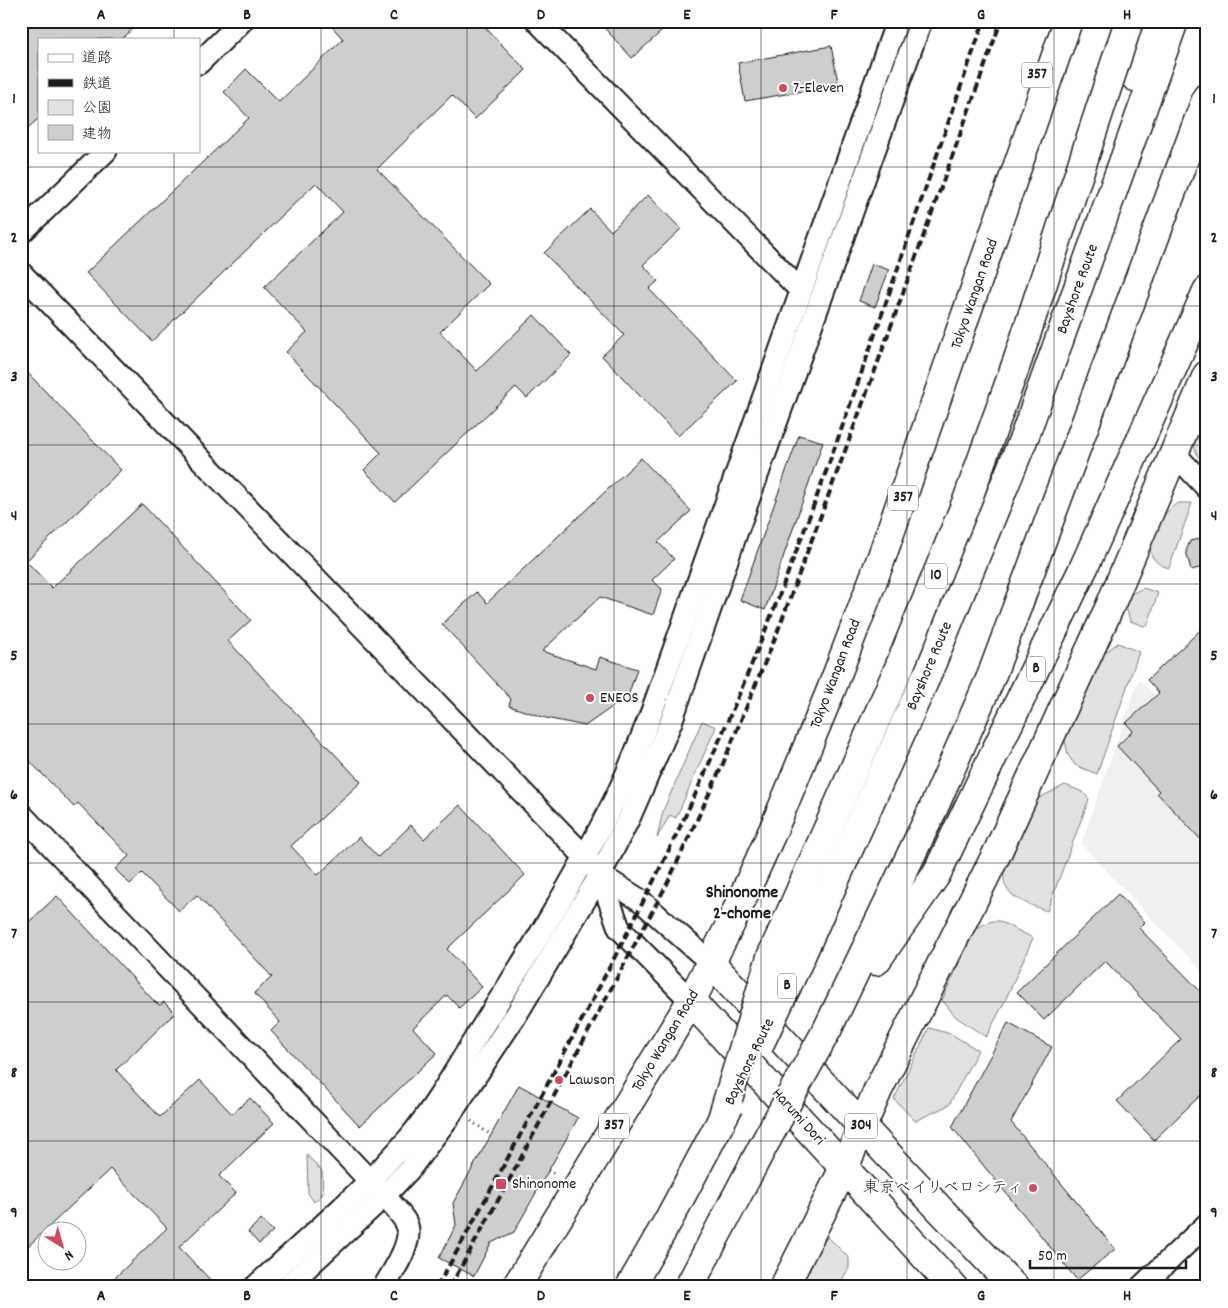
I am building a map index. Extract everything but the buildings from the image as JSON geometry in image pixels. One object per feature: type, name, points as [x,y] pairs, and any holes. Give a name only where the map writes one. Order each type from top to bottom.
[{"type":"main road","name":"357","points":[[1031,131],[1041,44],[1048,21]]},
{"type":"main road","name":"Tokyo Wangan Road","points":[[516,1287],[691,1001],[732,921],[774,828],[881,559],[1068,21]]},
{"type":"main road","name":"10","points":[[721,1122],[771,957],[901,663],[968,498],[1018,359],[1129,21]]},
{"type":"main road","points":[[1025,435],[1152,21]]},
{"type":"main road","name":"Bayshore Route","points":[[630,1287],[721,1122],[795,969],[926,677],[1025,435],[1174,21]]},
{"type":"main road","name":"B","points":[[689,1287],[828,1028],[933,809],[991,677],[1207,97]]},
{"type":"main road","points":[[1074,457],[1106,397],[1207,140]]},
{"type":"main road","name":"B","points":[[828,1028],[936,875],[1084,567],[1207,291]]},
{"type":"main road","points":[[784,1287],[844,1168],[878,1090],[998,851],[1110,606],[1207,375]]},
{"type":"main road","name":"304","points":[[711,964],[1014,1287]]},
{"type":"main road","name":"Harumi Dori","points":[[691,1001],[844,1168]]},
{"type":"main road","name":"304","points":[[844,1168],[953,1287]]},
{"type":"street","points":[[200,62],[242,21]]},
{"type":"street","points":[[537,21],[801,291]]},
{"type":"street","points":[[255,1287],[369,1180],[421,1123],[493,1011],[585,857],[615,799],[650,717],[897,21]]},
{"type":"street","points":[[286,1287],[384,1196],[409,1170],[448,1118],[516,1015],[600,875],[630,816],[671,722],[736,534],[921,21]]},
{"type":"street","points":[[21,232],[105,152]]},
{"type":"street","points":[[21,273],[585,857],[600,875],[640,900],[711,964]]},
{"type":"street","points":[[1174,453],[1207,488]]},
{"type":"street","points":[[21,814],[369,1180],[407,1224],[407,1242],[384,1287]]},
{"type":"street","points":[[600,875],[620,928],[691,1001]]},
{"type":"street","points":[[1141,1287],[1207,1224]]},
{"type":"path","points":[[470,1120],[491,1134]]},
{"type":"shaded area","points":[[1139,679],[1207,750],[1207,977],[1081,844]]},
{"type":"green space","points":[[1207,408],[1207,459],[1205,465],[1195,451],[1194,444],[1197,430]]},
{"type":"green space","points":[[1178,503],[1192,503],[1169,568],[1159,564],[1152,556],[1150,549],[1151,540],[1159,522]]},
{"type":"green space","points":[[1143,588],[1158,593],[1147,627],[1130,621],[1124,600],[1125,597]]},
{"type":"green space","points":[[1118,643],[1139,652],[1097,774],[1075,765],[1068,755],[1064,736],[1099,657]]},
{"type":"green space","points":[[702,721],[716,727],[676,818],[670,815],[657,838],[663,811]]},
{"type":"green space","points":[[1065,785],[1083,792],[1089,799],[1047,911],[1023,902],[1012,895],[1005,885],[1003,873],[1035,800]]},
{"type":"green space","points":[[992,921],[999,921],[1033,938],[1004,1003],[986,1037],[956,1017],[942,1000],[976,928]]},
{"type":"green space","points":[[929,1028],[951,1034],[978,1050],[949,1105],[915,1121],[894,1099]]},
{"type":"green space","points":[[307,1155],[322,1171],[323,1194],[314,1202],[308,1193]]},
{"type":"green space","points":[[828,1237],[849,1258],[849,1268],[838,1287],[799,1287],[822,1244]]},
{"type":"railway","points":[[437,1287],[619,949],[667,854],[751,667],[855,392],[984,21]]},
{"type":"railway","points":[[450,1287],[668,882],[722,766],[777,633],[873,376],[1001,21]]},
{"type":"place","name":"7-Eleven","points":[[783,88]]},
{"type":"place","name":"ENEOS","points":[[590,698]]},
{"type":"place","name":"Lawson","points":[[559,1080]]},
{"type":"place","name":"Shinonome","points":[[501,1184]]},
{"type":"place","name":"東京ベイリベロシティ","points":[[1033,1188]]},
{"type":"district","name":"Shinonome 2-chome","points":[[742,903]]}]
